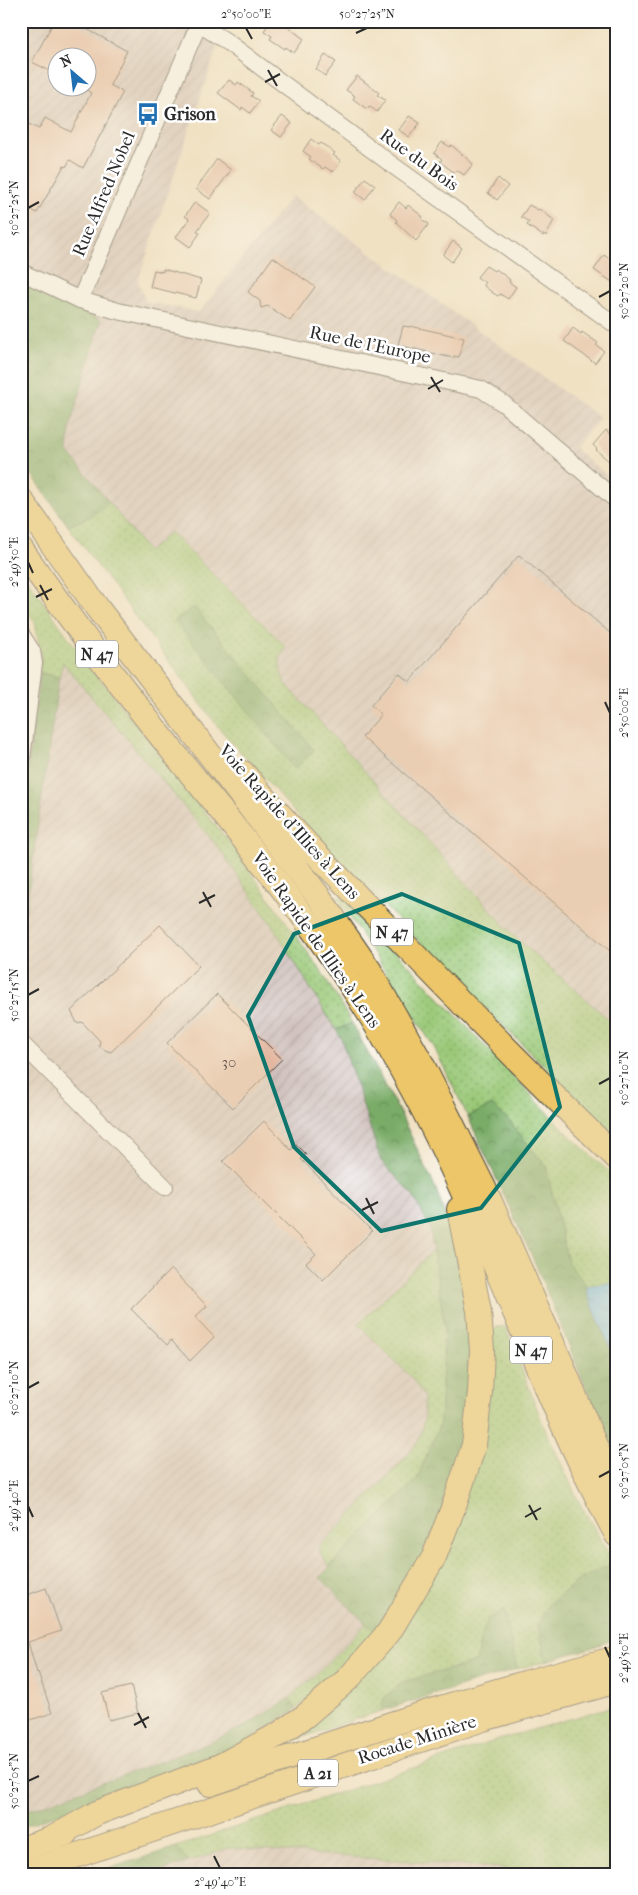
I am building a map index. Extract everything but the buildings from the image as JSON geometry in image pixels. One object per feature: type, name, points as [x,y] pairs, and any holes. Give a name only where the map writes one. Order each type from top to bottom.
[{"type":"highway","name":"N 47","points":[[21,500],[98,609],[170,703]]},
{"type":"highway","name":"Voie Rapide de Illies à Lens","points":[[21,550],[118,682],[294,902],[345,976],[381,1033],[450,1163]]},
{"type":"highway","name":"Voie Rapide d’Illies à Lens","points":[[170,703],[203,726],[257,790],[368,908],[523,1066],[617,1158]]},
{"type":"highway","points":[[170,703],[319,897],[370,971],[422,1064],[484,1188],[604,1466],[617,1491]]},
{"type":"highway","name":"N 47","points":[[450,1163],[577,1457],[617,1535]]},
{"type":"highway","points":[[51,1839],[97,1813],[220,1766],[279,1734],[304,1716],[348,1679],[389,1632],[415,1590],[434,1557],[447,1528],[466,1474],[474,1445],[480,1392],[482,1350],[479,1311],[450,1163]]},
{"type":"highway","name":"Rocade Minière","points":[[21,1849],[356,1735],[516,1685],[617,1658]]},
{"type":"highway","name":"Rocade Minière","points":[[21,1874],[483,1719],[617,1681]]},
{"type":"street","name":"Rue Alfred Nobel","points":[[80,300],[200,22]]},
{"type":"street","name":"Rue du Bois","points":[[200,22],[390,164],[617,326]]},
{"type":"street","name":"Rue de l'Europe","points":[[21,272],[80,300],[118,311],[481,389],[504,404],[617,501]]},
{"type":"street","points":[[21,634],[32,651],[34,663],[21,767]]},
{"type":"street","points":[[21,1043],[165,1187]]},
{"type":"highlighted area","points":[[402,894],[519,943],[560,1107],[481,1208],[381,1231],[294,1147],[248,1016],[294,934]]},
{"type":"shaded area","points":[[21,21],[231,21],[217,48],[138,281],[146,302],[199,312],[292,196],[600,418],[574,448],[617,484],[617,1027],[514,936],[285,683],[279,671],[279,661],[286,646],[170,532],[148,552],[68,452],[70,427],[101,320],[21,284]]},
{"type":"shaded area","points":[[21,651],[63,662],[218,847],[272,925],[341,1038],[381,1161],[412,1194],[430,1228],[445,1328],[417,1479],[320,1577],[366,1624],[319,1672],[289,1699],[243,1727],[151,1766],[21,1813]]},
{"type":"shaded area","points":[[229,1848],[504,1868],[506,1874],[151,1874]]},
{"type":"green space","points":[[21,284],[101,320],[70,427],[68,452],[109,502],[91,516],[68,526],[21,459]]},
{"type":"green space","points":[[109,502],[148,552],[170,532],[286,647],[280,660],[281,673],[285,683],[514,936],[617,1027],[617,1137],[451,975],[308,827],[219,728],[68,526],[91,516]],"holes":[[[194,607],[313,749],[295,768],[176,620]]]},
{"type":"green space","points":[[21,570],[83,658],[233,847],[321,971],[352,1023],[336,1030],[272,925],[218,847],[63,663],[59,677],[40,673],[41,656],[35,622],[21,603]]},
{"type":"green space","points":[[194,607],[314,750],[295,769],[175,621]]},
{"type":"green space","points":[[40,673],[59,677],[26,908],[21,922],[21,821]]},
{"type":"green space","points":[[339,896],[349,902],[572,1138],[617,1179],[617,1282],[587,1286],[568,1263],[546,1166],[509,1121],[492,1105],[468,1117],[434,1047],[337,897]]},
{"type":"green space","points":[[352,1023],[401,1115],[436,1189],[455,1243],[468,1309],[473,1371],[464,1446],[446,1509],[411,1580],[376,1631],[366,1624],[320,1577],[417,1479],[440,1424],[445,1328],[430,1228],[412,1194],[381,1161],[341,1038],[336,1030]]},
{"type":"green space","points":[[492,1105],[509,1121],[546,1166],[568,1263],[587,1286],[588,1295],[617,1364],[617,1464],[535,1263],[468,1117]]},
{"type":"green space","points":[[433,1250],[445,1328],[440,1424],[417,1479],[329,1567],[318,1549],[399,1465],[418,1442],[424,1420],[424,1397],[412,1378],[358,1324]]},
{"type":"green space","points":[[497,1327],[506,1327],[542,1422],[578,1500],[614,1563],[579,1580],[538,1623],[546,1661],[517,1669],[504,1611],[481,1637],[476,1662],[402,1682],[384,1698],[381,1711],[283,1744],[387,1646],[488,1336]]},
{"type":"green space","points":[[614,1563],[617,1567],[617,1638],[591,1648],[546,1661],[538,1623],[550,1603],[579,1580]]},
{"type":"green space","points":[[504,1610],[517,1669],[381,1711],[384,1698],[402,1682],[476,1662],[481,1637],[488,1619]]},
{"type":"green space","points":[[366,1624],[376,1631],[336,1676],[296,1709],[289,1699],[319,1672]]},
{"type":"green space","points":[[289,1699],[296,1709],[243,1744],[187,1768],[21,1827],[21,1813],[202,1746],[243,1727]]},
{"type":"green space","points":[[617,1705],[617,1874],[506,1874],[504,1868],[229,1848],[188,1862],[176,1847],[498,1740]]},
{"type":"green space","points":[[176,1847],[188,1862],[151,1874],[91,1874]]},
{"type":"water","points":[[617,1282],[617,1364],[588,1295],[587,1286]]},
{"type":"place","name":"Grison","points":[[148,114]]}]
